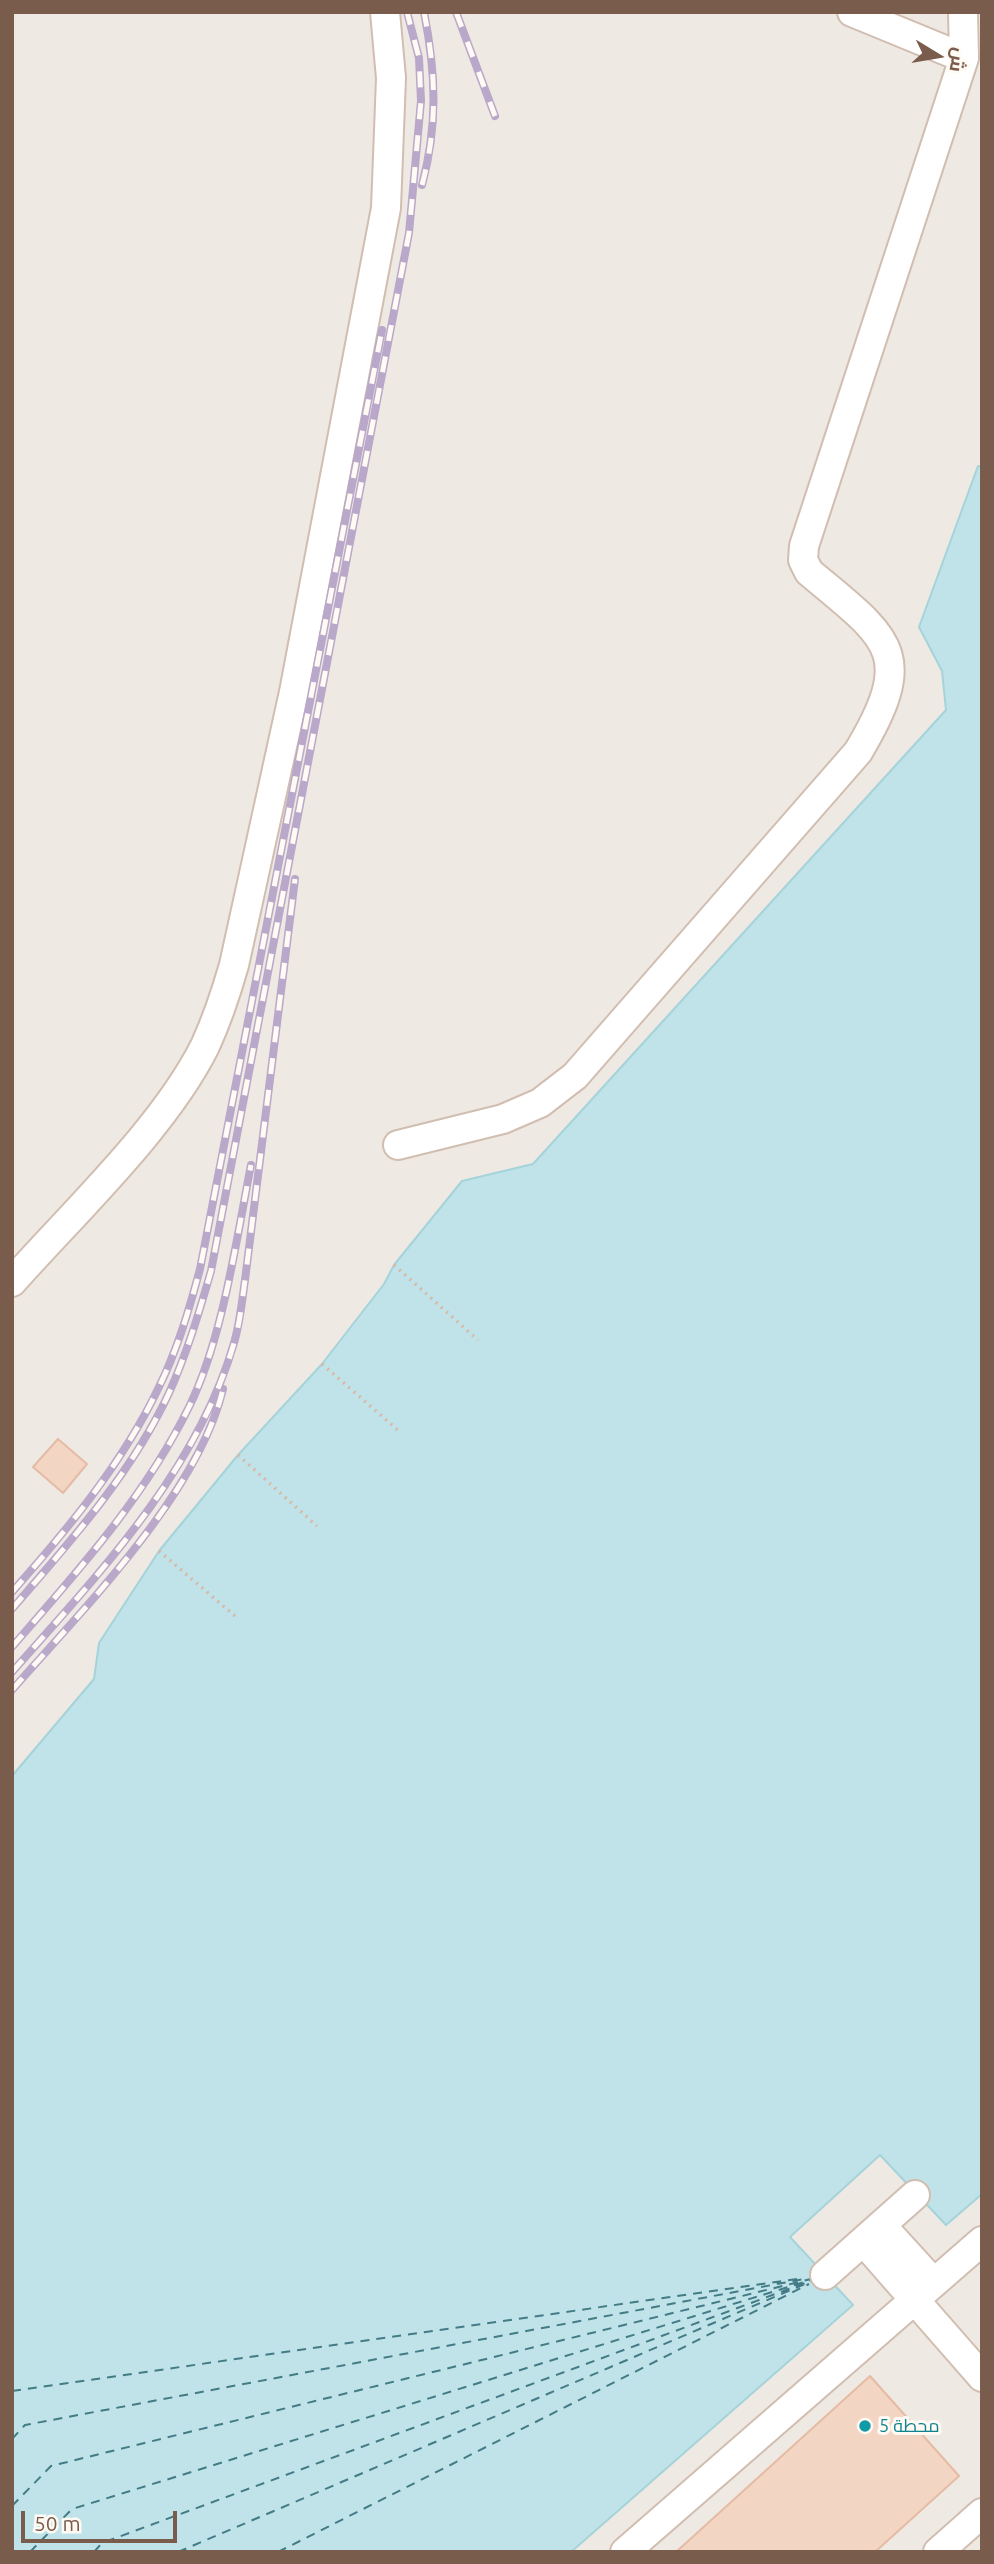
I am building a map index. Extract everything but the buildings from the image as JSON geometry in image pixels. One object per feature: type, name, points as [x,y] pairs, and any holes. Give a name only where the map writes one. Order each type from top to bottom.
[{"type":"street","points":[[12,1282],[143,1136],[180,1087],[204,1047],[221,1009],[234,965],[294,692],[386,208],[391,78],[384,12]]},
{"type":"street","points":[[852,12],[964,58]]},
{"type":"street","points":[[398,1145],[503,1119],[540,1103],[575,1076],[858,752],[878,718],[890,678],[891,667],[885,645],[868,622],[809,572],[803,560],[804,546],[964,58],[963,12]]},
{"type":"street","points":[[825,2275],[915,2195]]},
{"type":"street","points":[[873,2234],[924,2291],[982,2376]]},
{"type":"street","points":[[625,2552],[982,2241]]},
{"type":"street","points":[[938,2552],[982,2513]]},
{"type":"path","points":[[394,1265],[478,1340]]},
{"type":"path","points":[[321,1364],[399,1430]]},
{"type":"path","points":[[238,1455],[317,1526]]},
{"type":"path","points":[[159,1551],[235,1616]]},
{"type":"shaded area","points":[[12,12],[982,12],[982,467],[978,466],[919,627],[942,671],[946,710],[533,1165],[461,1182],[394,1265],[384,1284],[322,1364],[238,1455],[159,1551],[99,1643],[94,1679],[12,1776]]},
{"type":"shaded area","points":[[880,2155],[945,2225],[982,2194],[982,2552],[571,2552],[853,2305],[790,2237]]},
{"type":"water","points":[[978,466],[982,467],[982,2194],[946,2225],[880,2155],[790,2237],[853,2305],[571,2552],[12,2552],[12,1776],[94,1679],[99,1643],[159,1551],[238,1455],[322,1364],[384,1284],[394,1265],[462,1181],[533,1164],[946,710],[942,671],[919,627]]},
{"type":"ferry route","points":[[12,2391],[797,2279]]},
{"type":"ferry route","points":[[12,2439],[25,2425],[804,2279]]},
{"type":"ferry route","points":[[12,2506],[51,2466],[811,2279]]},
{"type":"ferry route","points":[[30,2552],[72,2509],[814,2279]]},
{"type":"ferry route","points":[[178,2552],[814,2280]]},
{"type":"ferry route","points":[[94,2552],[102,2543],[805,2283]]},
{"type":"ferry route","points":[[278,2552],[809,2284]]},
{"type":"railway","points":[[12,1609],[98,1506],[154,1423],[181,1363],[211,1271],[409,233],[421,101],[419,58],[407,12]]},
{"type":"railway","points":[[422,185],[431,141],[434,99],[424,12]]},
{"type":"railway","points":[[456,12],[495,116]]},
{"type":"railway","points":[[12,1592],[73,1520],[128,1444],[165,1375],[191,1300],[200,1269],[382,330]]},
{"type":"railway","points":[[12,1672],[110,1559],[170,1478],[196,1435],[217,1390],[234,1343],[241,1312],[295,879]]},
{"type":"railway","points":[[12,1647],[85,1562],[131,1503],[189,1407],[201,1380],[220,1320],[251,1165]]},
{"type":"railway","points":[[12,1690],[103,1587],[164,1509],[210,1429],[223,1389]]},
{"type":"place","name":"محطة 5","points":[[865,2426]]}]
